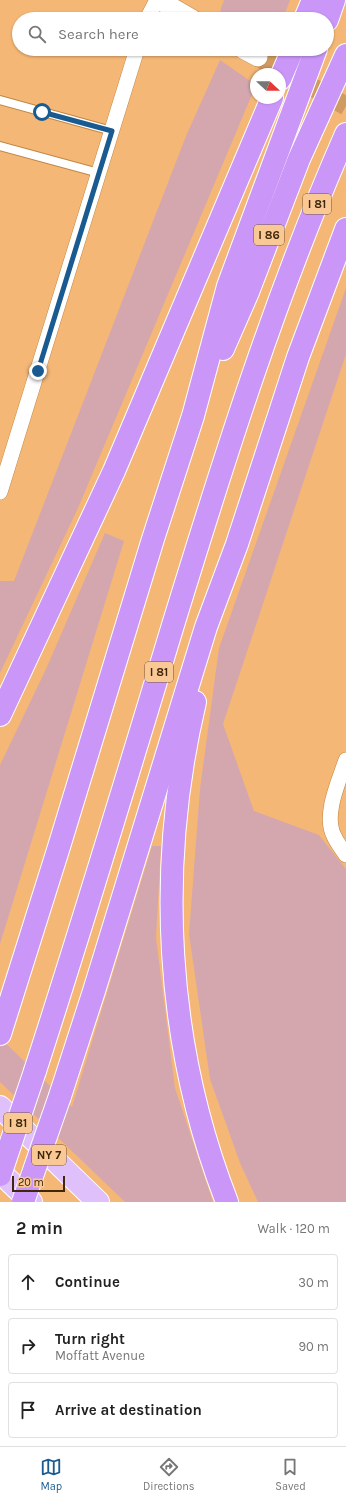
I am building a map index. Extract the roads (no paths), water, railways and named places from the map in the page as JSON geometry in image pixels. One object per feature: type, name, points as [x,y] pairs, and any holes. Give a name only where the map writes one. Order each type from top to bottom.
[{"type":"highway","points":[[308,12],[313,0]]},
{"type":"highway","points":[[330,12],[334,0]]},
{"type":"highway","name":"I 86","points":[[193,416],[248,292],[299,159],[346,55]]},
{"type":"highway","points":[[285,68],[290,56]]},
{"type":"highway","points":[[0,1034],[56,857],[153,539],[193,416],[228,286],[313,56]]},
{"type":"highway","points":[[0,715],[114,471],[269,104]]},
{"type":"highway","name":"I 81","points":[[0,1175],[71,960],[210,504],[240,411],[289,274],[346,134]]},
{"type":"highway","points":[[23,1202],[60,1096],[94,991],[206,627],[237,544],[298,357],[346,230]]},
{"type":"highway","points":[[227,1202],[210,1155],[191,1085],[184,1047],[175,978],[171,904],[173,843],[188,737],[195,704],[237,544]]},
{"type":"main road","name":"NY 7","points":[[0,1107],[98,1202]]},
{"type":"main road","points":[[0,1172],[31,1202]]},
{"type":"street","points":[[151,12],[158,0],[179,12]]},
{"type":"street","points":[[0,492],[136,56]]},
{"type":"street","points":[[346,760],[333,799],[330,819],[333,835],[346,855]]},
{"type":"lane","points":[[0,100],[112,131]]},
{"type":"lane","points":[[0,146],[99,173]]},
{"type":"tunnel","points":[[258,57],[346,106]]}]
